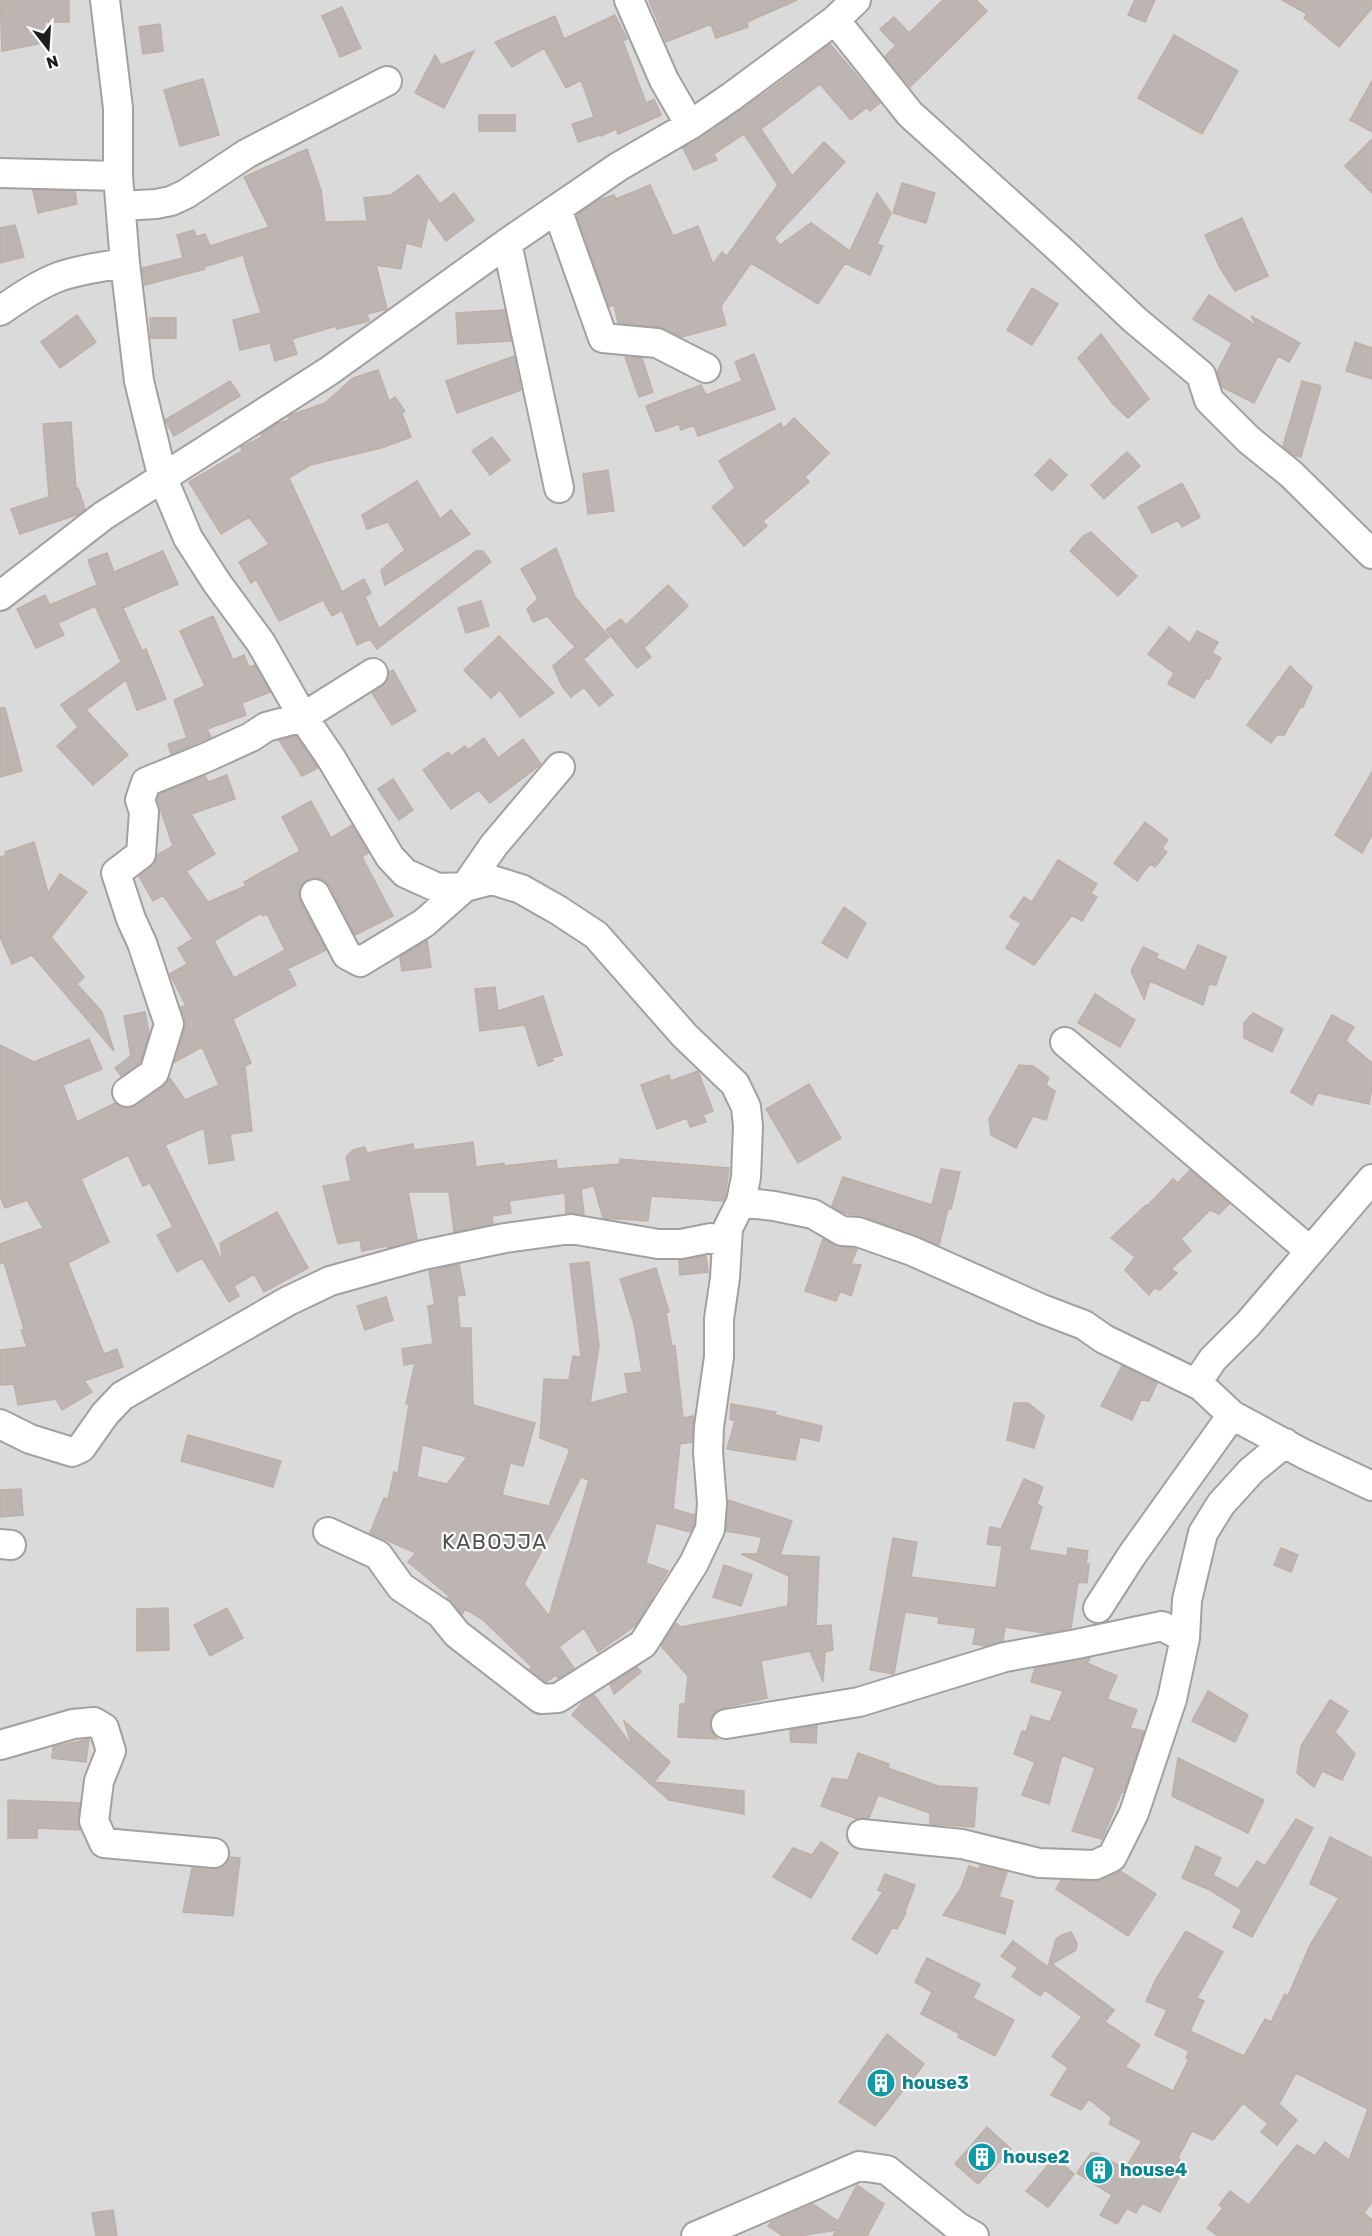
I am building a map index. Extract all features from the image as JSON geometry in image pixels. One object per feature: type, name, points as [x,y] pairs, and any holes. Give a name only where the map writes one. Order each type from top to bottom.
[{"type":"street","points":[[105,0],[117,108],[118,176],[125,263],[139,381],[163,479],[188,538],[217,583],[261,643],[303,717],[332,759],[390,857],[405,873],[438,888],[465,886],[492,880],[521,889],[596,935],[684,1035],[735,1084],[746,1107],[748,1154],[741,1202],[728,1228],[725,1278],[719,1319],[719,1357],[709,1427],[708,1452],[712,1503],[710,1529],[694,1563],[643,1644],[558,1698],[541,1699],[458,1634],[440,1613],[401,1587],[378,1555],[328,1532]]},
{"type":"street","points":[[629,0],[664,80],[690,124]]},
{"type":"street","points":[[0,596],[103,516],[329,371],[507,243],[618,167],[731,97],[835,20],[856,0]]},
{"type":"street","points":[[835,20],[910,114],[1135,320],[1201,375],[1209,400],[1249,440],[1306,488],[1372,555]]},
{"type":"street","points":[[121,206],[156,204],[171,201],[186,194],[246,154],[387,81]]},
{"type":"street","points":[[0,173],[118,176]]},
{"type":"street","points":[[557,209],[603,338],[657,343],[706,368]]},
{"type":"street","points":[[507,243],[559,488]]},
{"type":"street","points":[[0,311],[33,289],[59,277],[86,269],[125,263]]},
{"type":"street","points":[[127,1092],[154,1073],[169,1024],[116,873],[141,854],[144,812],[140,800],[146,782],[205,759],[251,737],[266,727],[303,717],[373,674]]},
{"type":"street","points":[[315,894],[347,955],[360,962],[424,923],[465,886],[494,845],[561,767]]},
{"type":"street","points":[[1065,1042],[1310,1251]]},
{"type":"street","points":[[1201,1386],[1198,1381],[1213,1359],[1248,1324],[1372,1179]]},
{"type":"street","points":[[741,1202],[813,1214],[842,1231],[858,1232],[912,1251],[1042,1309],[1084,1325],[1104,1339],[1201,1386],[1232,1415],[1357,1481],[1372,1486]]},
{"type":"street","points":[[0,1424],[30,1439],[72,1452],[81,1448],[105,1414],[122,1396],[248,1323],[330,1281],[423,1255],[505,1238],[571,1229],[658,1244],[681,1244],[711,1238],[727,1243]]},
{"type":"street","points":[[1098,1608],[1132,1555],[1232,1415]]},
{"type":"street","points":[[862,1834],[962,1844],[1039,1863],[1095,1865],[1112,1857],[1134,1813],[1172,1699],[1185,1638],[1187,1600],[1203,1533],[1221,1504],[1251,1471],[1285,1443]]},
{"type":"street","points":[[726,1724],[859,1702],[1005,1657],[1162,1626],[1185,1638]]},
{"type":"street","points":[[0,1745],[73,1724],[94,1722],[104,1728],[111,1751],[99,1781],[94,1821],[104,1843],[214,1853]]},
{"type":"street","points":[[704,2234],[859,2166],[887,2170],[957,2227],[974,2236]]},
{"type":"shaded area","points":[[0,0],[1372,0],[1372,2236],[0,2236]]},
{"type":"building","points":[[0,0],[69,0],[69,22],[44,22],[48,42],[2,51]]},
{"type":"building","points":[[649,0],[797,0],[747,22],[748,27],[716,38],[711,24],[666,42]]},
{"type":"building","points":[[943,0],[976,0],[987,11],[910,87],[885,56],[896,46],[880,29],[894,17],[909,33]]},
{"type":"building","points":[[1135,0],[1155,0],[1145,22],[1128,15]]},
{"type":"building","points":[[1282,0],[1372,0],[1372,8],[1339,47],[1304,18],[1307,14]]},
{"type":"building","points":[[342,7],[361,48],[340,57],[322,16]]},
{"type":"building","points":[[615,15],[627,39],[623,41],[646,103],[654,99],[661,115],[618,134],[616,129],[578,142],[572,124],[594,117],[581,80],[566,88],[544,48],[512,67],[495,42],[555,16],[564,39]]},
{"type":"building","points":[[160,24],[163,51],[143,54],[139,27]]},
{"type":"building","points":[[1174,35],[1238,71],[1202,134],[1138,98]]},
{"type":"building","points":[[830,44],[880,103],[870,111],[867,107],[851,120],[820,84],[761,129],[792,176],[824,142],[845,162],[774,238],[780,245],[811,223],[850,251],[877,193],[891,213],[877,244],[883,246],[870,275],[845,263],[818,304],[751,263],[721,306],[726,325],[682,337],[659,327],[618,323],[614,305],[609,307],[577,215],[599,200],[614,195],[616,199],[650,185],[673,236],[698,226],[713,264],[722,252],[727,256],[778,185],[744,134],[714,154],[717,160],[694,170],[683,148],[770,90]]},
{"type":"building","points":[[474,51],[444,108],[415,93],[435,55],[441,65]]},
{"type":"building","points":[[203,79],[219,135],[180,146],[164,90]]},
{"type":"building","points":[[1372,81],[1372,132],[1350,120]]},
{"type":"building","points":[[479,115],[515,115],[515,131],[479,131]]},
{"type":"building","points":[[1372,139],[1372,193],[1345,166]]},
{"type":"building","points":[[307,149],[321,190],[325,222],[367,221],[364,198],[391,195],[418,175],[440,204],[454,193],[474,220],[446,241],[428,216],[421,247],[406,243],[401,269],[376,265],[387,309],[367,314],[369,321],[337,329],[336,326],[292,339],[297,354],[275,361],[270,343],[240,350],[233,320],[261,313],[243,255],[204,267],[205,269],[145,285],[142,268],[183,258],[177,235],[194,230],[196,237],[205,234],[210,246],[269,227],[244,177]]},
{"type":"building","points":[[902,183],[935,193],[926,223],[893,213]]},
{"type":"building","points":[[33,190],[75,191],[77,204],[38,213]]},
{"type":"building","points":[[1242,218],[1268,276],[1235,291],[1220,268],[1205,235]]},
{"type":"building","points":[[15,225],[24,257],[0,263],[0,228]]},
{"type":"building","points":[[1032,288],[1058,304],[1032,345],[1007,330]]},
{"type":"building","points":[[1209,295],[1258,327],[1251,316],[1300,343],[1289,362],[1278,356],[1254,403],[1222,387],[1217,372],[1232,343],[1193,319]]},
{"type":"building","points":[[504,310],[511,341],[458,344],[456,313]]},
{"type":"building","points":[[77,315],[96,342],[60,368],[41,342]]},
{"type":"building","points":[[150,318],[176,318],[176,338],[151,338]]},
{"type":"building","points":[[1101,334],[1149,399],[1128,418],[1113,404],[1078,358]]},
{"type":"building","points":[[1355,342],[1372,348],[1372,379],[1346,371]]},
{"type":"building","points":[[754,354],[775,409],[698,436],[694,425],[681,430],[679,424],[656,432],[646,406],[701,385],[706,395],[742,381],[735,362]]},
{"type":"building","points":[[514,356],[521,390],[457,413],[446,381]]},
{"type":"building","points":[[625,357],[642,358],[653,392],[639,397]]},
{"type":"building","points":[[378,370],[389,401],[395,397],[405,411],[402,413],[411,437],[381,448],[310,465],[289,478],[342,592],[364,579],[371,593],[365,597],[379,629],[476,551],[483,551],[491,562],[377,649],[370,639],[357,645],[342,610],[332,616],[323,600],[279,621],[256,579],[251,583],[239,562],[269,544],[249,517],[221,534],[189,482],[242,451],[241,447],[262,437],[261,434],[276,424],[289,420],[288,417],[291,415],[325,403],[353,378]]},
{"type":"building","points":[[230,381],[240,396],[174,436],[165,420]]},
{"type":"building","points":[[1302,381],[1321,386],[1301,457],[1294,455],[1283,446]]},
{"type":"building","points":[[794,418],[829,453],[805,477],[809,482],[763,521],[767,526],[744,546],[712,507],[735,488],[719,461],[781,423],[783,429]]},
{"type":"building","points":[[71,422],[76,489],[78,488],[85,509],[79,514],[20,534],[11,509],[49,497],[43,424]]},
{"type":"building","points":[[492,437],[510,460],[490,475],[472,451]]},
{"type":"building","points":[[1127,452],[1140,466],[1104,499],[1091,485]]},
{"type":"building","points":[[1050,459],[1067,475],[1052,491],[1035,475]]},
{"type":"building","points":[[608,470],[614,511],[588,514],[583,474]]},
{"type":"building","points":[[417,481],[440,519],[451,510],[470,534],[385,585],[381,570],[405,550],[388,522],[367,529],[362,515]]},
{"type":"building","points":[[1182,483],[1200,517],[1182,527],[1178,520],[1152,533],[1138,507]]},
{"type":"building","points":[[1091,532],[1137,576],[1118,596],[1070,551],[1083,536]]},
{"type":"building","points":[[556,548],[575,597],[609,637],[585,658],[547,616],[533,622],[527,609],[538,599],[521,569]]},
{"type":"building","points":[[163,551],[178,584],[123,608],[142,651],[146,649],[166,699],[137,710],[126,680],[86,710],[128,755],[93,785],[57,746],[78,727],[61,705],[121,662],[95,606],[58,623],[64,635],[36,648],[17,609],[45,595],[50,605],[97,585],[88,560],[107,553],[114,572]]},
{"type":"building","points":[[668,585],[688,606],[644,648],[651,657],[637,668],[606,630],[621,619],[626,625]]},
{"type":"building","points":[[481,601],[489,626],[466,633],[458,608]]},
{"type":"building","points":[[213,616],[233,660],[244,655],[249,667],[255,665],[270,692],[242,703],[246,715],[207,729],[211,737],[171,754],[168,744],[187,738],[174,700],[205,686],[180,631]]},
{"type":"building","points":[[1169,627],[1190,643],[1197,631],[1218,642],[1212,653],[1221,658],[1209,679],[1206,678],[1194,698],[1168,684],[1174,673],[1148,654]]},
{"type":"building","points":[[499,636],[554,693],[520,717],[500,690],[491,698],[464,670]]},
{"type":"building","points":[[574,648],[613,695],[599,706],[584,687],[571,697],[562,686],[553,666]]},
{"type":"building","points":[[1290,666],[1312,687],[1303,707],[1301,706],[1284,735],[1277,735],[1271,743],[1247,725]]},
{"type":"building","points":[[393,670],[416,711],[392,725],[372,693],[387,681],[389,672]]},
{"type":"building","points":[[0,708],[5,708],[22,771],[0,777]]},
{"type":"building","points":[[296,736],[318,768],[302,776],[279,740]]},
{"type":"building","points":[[484,738],[498,758],[523,739],[541,764],[490,803],[479,790],[451,809],[423,770],[448,752],[451,756],[465,746],[468,750]]},
{"type":"building","points":[[1372,772],[1372,835],[1362,853],[1335,835]]},
{"type":"building","points":[[227,775],[235,799],[191,814],[215,854],[186,871],[208,902],[246,886],[244,882],[300,851],[282,817],[311,801],[331,838],[352,825],[368,853],[362,857],[393,916],[355,935],[330,886],[324,880],[315,878],[301,885],[300,901],[326,950],[283,971],[289,971],[296,985],[233,1019],[251,1063],[245,1066],[252,1131],[230,1134],[234,1160],[209,1164],[204,1128],[165,1145],[223,1263],[220,1243],[277,1212],[308,1268],[264,1292],[254,1274],[234,1286],[239,1296],[229,1302],[202,1258],[177,1272],[157,1235],[173,1227],[150,1183],[143,1186],[128,1155],[81,1179],[109,1242],[68,1263],[104,1354],[117,1349],[123,1367],[84,1381],[92,1392],[62,1410],[56,1399],[18,1405],[14,1384],[0,1385],[0,1350],[27,1347],[21,1330],[24,1329],[4,1262],[0,1264],[0,1244],[43,1228],[27,1200],[5,1208],[0,1196],[0,1045],[34,1062],[89,1039],[102,1069],[63,1085],[77,1122],[115,1103],[128,1108],[136,1106],[164,1086],[170,1078],[185,1100],[219,1085],[202,1047],[175,1062],[185,1028],[181,1007],[186,1006],[170,974],[187,964],[178,948],[193,939],[163,895],[153,901],[139,876],[151,867],[157,855],[173,846],[157,800],[159,794],[205,776],[208,782]],"holes":[[[261,913],[263,916],[267,914],[285,950],[234,978],[214,941]]]},
{"type":"building","points":[[393,779],[413,810],[399,820],[378,789]]},
{"type":"building","points":[[1145,822],[1168,840],[1162,848],[1167,852],[1155,867],[1150,864],[1137,881],[1114,863]]},
{"type":"building","points":[[34,842],[48,893],[60,874],[87,892],[51,937],[84,977],[77,984],[102,1012],[114,1051],[32,955],[12,964],[0,937],[0,857],[6,855],[5,852]]},
{"type":"building","points":[[1058,860],[1097,884],[1091,893],[1097,897],[1082,921],[1072,915],[1034,965],[1006,948],[1021,923],[1010,917],[1024,897],[1032,902]]},
{"type":"building","points":[[844,907],[866,923],[847,958],[822,943]]},
{"type":"building","points":[[427,940],[431,967],[402,971],[400,957]]},
{"type":"building","points":[[1198,945],[1226,957],[1216,985],[1209,984],[1203,1005],[1150,981],[1144,999],[1131,971],[1143,947],[1158,954],[1156,958],[1185,971]]},
{"type":"building","points":[[495,987],[498,1011],[543,996],[562,1055],[538,1066],[525,1025],[480,1031],[475,989]]},
{"type":"building","points":[[1095,994],[1135,1020],[1120,1047],[1078,1023]]},
{"type":"building","points":[[145,1012],[149,1033],[140,1063],[121,1076],[115,1068],[131,1056],[124,1016]]},
{"type":"building","points":[[1253,1013],[1283,1029],[1272,1052],[1244,1038],[1244,1023]]},
{"type":"building","points":[[1332,1015],[1354,1027],[1346,1041],[1372,1063],[1369,1104],[1318,1093],[1312,1105],[1291,1092]]},
{"type":"building","points":[[1019,1065],[1033,1066],[1049,1078],[1046,1085],[1055,1091],[1046,1120],[1033,1116],[1016,1148],[991,1135],[989,1119]]},
{"type":"building","points":[[698,1071],[713,1111],[703,1115],[706,1122],[690,1127],[687,1118],[657,1129],[641,1085],[669,1075],[671,1081]]},
{"type":"building","points":[[809,1084],[841,1138],[798,1163],[766,1109]]},
{"type":"building","points":[[473,1142],[476,1167],[556,1160],[557,1169],[620,1164],[620,1159],[729,1168],[725,1197],[723,1201],[651,1196],[648,1221],[603,1218],[594,1186],[581,1189],[584,1214],[566,1213],[565,1193],[509,1201],[511,1213],[492,1216],[493,1224],[454,1232],[449,1192],[408,1192],[417,1239],[388,1248],[387,1246],[362,1251],[360,1240],[338,1244],[323,1186],[351,1181],[346,1157],[353,1150],[365,1147],[367,1153],[413,1144],[414,1150]]},
{"type":"building","points":[[941,1169],[960,1172],[939,1245],[863,1216],[844,1213],[832,1206],[843,1177],[932,1205]]},
{"type":"building","points":[[1190,1170],[1229,1204],[1219,1214],[1210,1210],[1181,1239],[1191,1251],[1171,1269],[1177,1273],[1160,1290],[1154,1288],[1149,1295],[1125,1270],[1135,1257],[1111,1238],[1173,1179],[1178,1183]]},
{"type":"building","points":[[823,1239],[834,1245],[857,1249],[851,1264],[861,1265],[851,1296],[840,1291],[836,1301],[805,1291]]},
{"type":"building","points":[[706,1256],[708,1272],[680,1275],[679,1260]]},
{"type":"building","points":[[589,1262],[599,1346],[590,1403],[628,1393],[625,1374],[642,1372],[634,1324],[620,1279],[656,1268],[669,1312],[666,1313],[672,1346],[675,1346],[683,1418],[694,1416],[692,1442],[680,1444],[673,1509],[695,1515],[694,1525],[690,1532],[656,1523],[646,1563],[668,1571],[636,1625],[598,1652],[584,1628],[559,1647],[574,1668],[546,1682],[530,1669],[532,1667],[482,1619],[465,1609],[462,1614],[447,1598],[449,1596],[408,1562],[416,1553],[370,1533],[384,1498],[388,1499],[394,1472],[398,1473],[409,1404],[406,1404],[415,1363],[404,1365],[402,1349],[433,1344],[428,1306],[435,1305],[429,1271],[459,1264],[465,1295],[457,1296],[460,1328],[471,1328],[473,1405],[535,1423],[523,1466],[510,1463],[502,1495],[549,1506],[570,1449],[540,1438],[544,1379],[569,1380],[573,1356],[581,1357],[570,1264]],"holes":[[[422,1445],[467,1457],[447,1484],[417,1477]],[[581,1477],[589,1480],[549,1616],[524,1584]]]},
{"type":"building","points":[[386,1297],[393,1320],[365,1330],[357,1306]]},
{"type":"building","points":[[1122,1366],[1157,1383],[1149,1401],[1141,1400],[1132,1420],[1101,1406]]},
{"type":"building","points":[[1014,1403],[1028,1403],[1044,1416],[1034,1448],[1007,1440]]},
{"type":"building","points":[[731,1404],[776,1412],[775,1415],[822,1426],[819,1441],[800,1437],[795,1460],[727,1449],[735,1421],[730,1419]]},
{"type":"building","points":[[188,1435],[281,1461],[273,1487],[181,1461]]},
{"type":"building","points":[[1024,1479],[1043,1487],[1037,1504],[1042,1507],[1029,1550],[1067,1556],[1068,1548],[1088,1551],[1087,1583],[1078,1582],[1071,1628],[1045,1633],[1005,1627],[1003,1641],[986,1646],[973,1644],[976,1628],[938,1623],[939,1617],[905,1612],[894,1674],[870,1670],[893,1538],[917,1542],[911,1577],[996,1588],[1002,1546],[987,1544],[990,1527],[1001,1529]]},
{"type":"building","points":[[21,1489],[23,1515],[0,1517],[0,1490]]},
{"type":"building","points":[[728,1500],[792,1521],[780,1555],[819,1557],[816,1626],[831,1625],[833,1650],[825,1652],[823,1682],[810,1651],[761,1661],[767,1698],[718,1709],[711,1718],[710,1726],[717,1739],[678,1737],[680,1704],[685,1704],[688,1676],[661,1646],[676,1623],[681,1627],[788,1606],[789,1576],[741,1554],[757,1554],[762,1537],[726,1531]]},
{"type":"building","points":[[1281,1548],[1298,1555],[1291,1572],[1274,1565]]},
{"type":"building","points":[[724,1565],[752,1575],[741,1606],[713,1597]]},
{"type":"building","points":[[168,1608],[169,1650],[137,1651],[137,1609]]},
{"type":"building","points":[[227,1608],[243,1638],[210,1656],[194,1625]]},
{"type":"building","points":[[1090,1658],[1087,1663],[1117,1676],[1107,1699],[1137,1710],[1130,1728],[1144,1731],[1124,1792],[1122,1791],[1102,1839],[1072,1831],[1095,1768],[1062,1755],[1049,1804],[1022,1795],[1035,1762],[1014,1754],[1022,1731],[1026,1732],[1031,1716],[1050,1722],[1063,1691],[1031,1682],[1035,1668]]},
{"type":"building","points":[[637,1667],[641,1672],[614,1694],[610,1684]]},
{"type":"building","points":[[1208,1691],[1248,1715],[1235,1742],[1192,1721]]},
{"type":"building","points":[[594,1695],[632,1746],[624,1721],[670,1762],[654,1782],[744,1791],[744,1814],[669,1800],[572,1715],[583,1702]]},
{"type":"building","points":[[1330,1700],[1348,1711],[1335,1732],[1355,1754],[1342,1780],[1322,1771],[1314,1787],[1297,1773],[1301,1746]]},
{"type":"building","points":[[817,1726],[816,1743],[791,1742],[790,1730]]},
{"type":"building","points":[[89,1739],[86,1762],[52,1758],[53,1747]]},
{"type":"building","points":[[858,1753],[889,1764],[888,1768],[938,1786],[977,1788],[974,1827],[930,1824],[930,1813],[878,1795],[869,1818],[857,1819],[821,1806],[832,1778],[848,1780]]},
{"type":"building","points":[[1178,1758],[1264,1800],[1248,1833],[1172,1796]]},
{"type":"building","points":[[8,1800],[80,1803],[78,1819],[80,1830],[37,1828],[37,1838],[8,1838]]},
{"type":"building","points":[[1296,1819],[1313,1828],[1252,1937],[1233,1927],[1242,1910],[1210,1890],[1182,1878],[1196,1846],[1221,1858],[1213,1875],[1238,1889],[1257,1861],[1265,1866]]},
{"type":"building","points":[[1330,1837],[1372,1858],[1372,2202],[1364,2213],[1372,2220],[1372,2236],[1218,2236],[1207,2228],[1223,2208],[1219,2205],[1230,2191],[1249,2205],[1297,2145],[1315,2156],[1325,2142],[1349,2160],[1368,2109],[1296,2073],[1279,2104],[1297,2120],[1277,2145],[1261,2132],[1268,2124],[1243,2103],[1213,2140],[1192,2131],[1175,2169],[1182,2172],[1160,2212],[1142,2203],[1136,2213],[1127,2208],[1117,2224],[1100,2215],[1112,2195],[1077,2173],[1091,2153],[1097,2153],[1125,2169],[1142,2141],[1109,2124],[1112,2118],[1089,2099],[1081,2110],[1051,2095],[1068,2068],[1052,2056],[1082,2017],[1045,1990],[1040,1996],[1012,1976],[1018,1968],[1001,1956],[1013,1941],[1048,1967],[1056,1939],[1071,1932],[1077,1943],[1076,1950],[1052,1964],[1114,2010],[1105,2022],[1140,2045],[1125,2067],[1173,2091],[1189,2059],[1186,2058],[1189,2051],[1155,2035],[1167,2010],[1146,2001],[1156,1979],[1186,1931],[1223,1952],[1197,1998],[1204,2001],[1190,2031],[1244,2056],[1265,2019],[1271,2022],[1285,1994],[1288,1996],[1310,1945],[1339,1898],[1310,1884]]},
{"type":"building","points":[[821,1842],[838,1853],[811,1898],[773,1877],[793,1848],[812,1855]]},
{"type":"building","points":[[229,1857],[240,1858],[233,1916],[183,1912],[192,1868],[220,1868],[227,1863]]},
{"type":"building","points":[[969,1866],[1007,1872],[999,1897],[1013,1901],[1005,1934],[943,1915],[961,1888]]},
{"type":"building","points":[[1120,1871],[1156,1894],[1128,1936],[1056,1889],[1061,1880],[1095,1881]]},
{"type":"building","points":[[885,1874],[915,1885],[906,1913],[897,1929],[892,1928],[877,1954],[852,1939],[883,1892],[878,1890]]},
{"type":"building","points":[[927,1958],[980,1984],[973,1998],[1014,2020],[995,2056],[958,2037],[960,2034],[921,2014],[932,1992],[915,1982]]},
{"type":"building","name":"house3","points":[[887,2034],[924,2064],[875,2126],[839,2102]]},
{"type":"building","name":"house2","points":[[987,2127],[1011,2149],[978,2184],[955,2164]]},
{"type":"building","points":[[1055,2157],[1074,2174],[1048,2207],[1026,2191]]},
{"type":"building","points":[[857,2185],[884,2204],[867,2236],[833,2236],[836,2230],[800,2236],[783,2236],[768,2226],[771,2222],[813,2204],[838,2221]]},
{"type":"building","points":[[113,2210],[117,2236],[96,2236],[92,2213]]},
{"type":"place","name":"house3","points":[[881,2083]]},
{"type":"place","name":"house2","points":[[982,2157]]},
{"type":"place","name":"house4","points":[[1099,2170]]},
{"type":"district","name":"KABOJJA","points":[[495,1541]]}]
